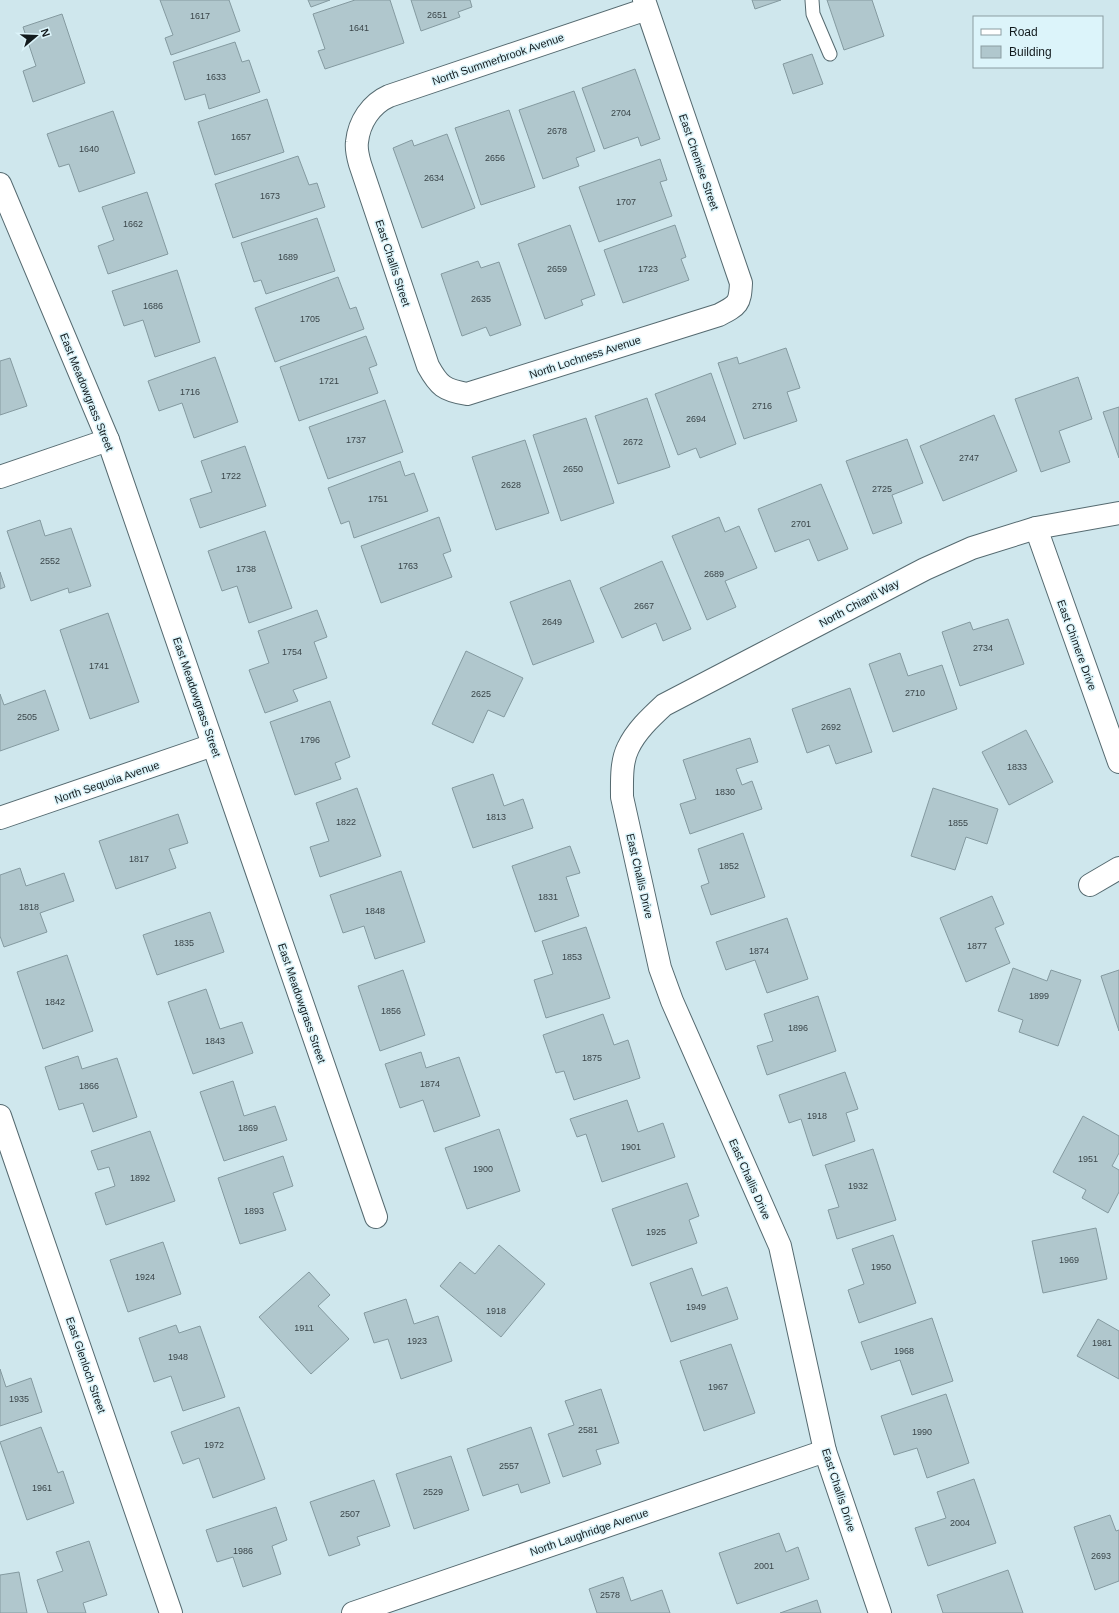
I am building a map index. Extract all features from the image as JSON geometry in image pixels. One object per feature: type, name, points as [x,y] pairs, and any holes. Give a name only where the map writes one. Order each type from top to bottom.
[{"type":"street","name":"North Summerbrook Avenue","points":[[360,126],[370,110],[377,103],[389,96],[645,4]]},
{"type":"street","name":"East Chemise Street","points":[[645,4],[741,283],[740,299],[733,308],[719,315]]},
{"type":"street","name":"East Challis Street","points":[[360,126],[356,142],[360,164],[428,366],[437,381],[451,391]]},
{"type":"street","name":"East Meadowgrass Street","points":[[0,184],[108,440],[376,1217]]},
{"type":"street","name":"North Lochness Avenue","points":[[451,391],[467,394],[719,315]]},
{"type":"street","points":[[0,477],[108,440]]},
{"type":"street","name":"North Chianti Way","points":[[628,748],[644,723],[664,705],[925,569],[972,548],[1036,528],[1119,513]]},
{"type":"street","name":"East Chimere Drive","points":[[1036,528],[1119,762]]},
{"type":"street","name":"North Sequoia Avenue","points":[[0,818],[213,745]]},
{"type":"street","name":"East Challis Drive","points":[[628,748],[622,773],[622,797],[660,968],[672,1001],[780,1246],[825,1451],[880,1613]]},
{"type":"street","points":[[1090,885],[1119,868]]},
{"type":"street","name":"East Glenloch Street","points":[[0,1116],[171,1613]]},
{"type":"street","name":"North Laughridge Avenue","points":[[353,1613],[825,1451]]},
{"type":"lane","points":[[812,0],[813,14],[830,54]]},
{"type":"building","points":[[160,0],[229,0],[240,31],[171,55],[165,38],[173,35]]},
{"type":"building","points":[[308,0],[330,0],[311,7]]},
{"type":"building","points":[[355,0],[390,0],[404,43],[325,69],[318,51],[325,49],[313,14]]},
{"type":"building","points":[[411,0],[470,0],[472,7],[458,12],[460,17],[421,31]]},
{"type":"building","points":[[752,0],[781,0],[755,9]]},
{"type":"building","points":[[827,0],[872,0],[884,36],[844,50]]},
{"type":"building","points":[[62,14],[85,83],[33,102],[23,71],[36,66],[23,27]]},
{"type":"building","points":[[235,42],[242,62],[249,60],[260,92],[209,109],[205,94],[185,100],[173,62]]},
{"type":"building","points":[[812,54],[823,84],[793,94],[783,64]]},
{"type":"building","points":[[635,69],[660,139],[641,146],[638,137],[604,149],[582,88]]},
{"type":"building","points":[[574,91],[595,151],[576,158],[579,166],[543,179],[519,110]]},
{"type":"building","points":[[267,99],[284,152],[215,175],[198,122]]},
{"type":"building","points":[[509,110],[535,187],[481,205],[455,128]]},
{"type":"building","points":[[113,111],[135,173],[79,192],[69,164],[59,167],[47,134]]},
{"type":"building","points":[[447,134],[475,208],[422,228],[393,148],[412,140],[414,146]]},
{"type":"building","points":[[298,156],[309,185],[317,183],[325,207],[233,238],[215,184]]},
{"type":"building","points":[[660,159],[667,180],[660,182],[672,216],[599,242],[579,187]]},
{"type":"building","points":[[147,192],[168,254],[108,274],[98,246],[114,240],[102,207]]},
{"type":"building","points":[[317,218],[335,271],[266,294],[261,280],[254,282],[241,243]]},
{"type":"building","points":[[570,225],[595,295],[581,300],[583,305],[545,319],[518,244]]},
{"type":"building","points":[[675,225],[686,257],[681,259],[689,280],[623,303],[604,250]]},
{"type":"building","points":[[478,261],[481,268],[499,262],[521,325],[490,336],[486,327],[462,336],[441,274]]},
{"type":"building","points":[[177,270],[200,342],[155,357],[143,320],[124,326],[112,291]]},
{"type":"building","points":[[338,277],[350,309],[356,307],[364,329],[275,362],[255,308]]},
{"type":"building","points":[[366,336],[377,365],[369,368],[378,393],[299,421],[280,367]]},
{"type":"building","points":[[786,348],[800,388],[787,392],[797,421],[744,439],[718,363],[737,357],[739,364]]},
{"type":"building","points":[[215,357],[238,422],[194,438],[182,403],[159,411],[148,381]]},
{"type":"building","points":[[10,358],[27,406],[0,415],[0,361]]},
{"type":"building","points":[[711,373],[736,444],[700,458],[696,448],[678,455],[655,394]]},
{"type":"building","points":[[1078,377],[1092,419],[1059,431],[1070,462],[1041,472],[1015,399]]},
{"type":"building","points":[[647,398],[670,467],[618,484],[595,416]]},
{"type":"building","points":[[385,400],[403,452],[328,479],[309,427]]},
{"type":"building","points":[[1119,407],[1119,458],[1103,412]]},
{"type":"building","points":[[994,415],[1017,471],[943,501],[920,446]]},
{"type":"building","points":[[586,418],[614,503],[561,521],[533,435]]},
{"type":"building","points":[[907,439],[923,483],[892,495],[902,523],[873,534],[846,461]]},
{"type":"building","points":[[525,440],[549,513],[496,530],[472,457]]},
{"type":"building","points":[[245,446],[266,506],[200,528],[190,499],[212,492],[201,461]]},
{"type":"building","points":[[400,461],[405,476],[414,473],[428,511],[354,538],[349,521],[341,524],[328,488]]},
{"type":"building","points":[[821,484],[848,549],[818,561],[809,539],[775,552],[758,509]]},
{"type":"building","points":[[439,517],[451,551],[443,554],[452,577],[381,603],[361,546]]},
{"type":"building","points":[[719,517],[725,532],[739,526],[757,568],[725,581],[736,607],[707,620],[672,536]]},
{"type":"building","points":[[40,520],[45,536],[71,528],[91,586],[69,593],[68,588],[31,601],[7,531]]},
{"type":"building","points":[[265,531],[292,608],[249,623],[237,586],[222,591],[208,551]]},
{"type":"building","points":[[662,561],[691,629],[663,641],[656,623],[622,638],[600,588]]},
{"type":"building","points":[[0,572],[5,587],[0,589]]},
{"type":"building","points":[[570,580],[594,642],[533,665],[510,602]]},
{"type":"building","points":[[317,610],[327,637],[314,642],[327,678],[293,690],[298,701],[265,713],[249,670],[269,663],[258,631]]},
{"type":"building","points":[[108,613],[139,702],[90,719],[60,630]]},
{"type":"building","points":[[1008,619],[1024,664],[960,686],[942,632],[970,622],[973,630]]},
{"type":"building","points":[[466,651],[523,678],[504,717],[488,710],[473,743],[432,724]]},
{"type":"building","points":[[900,653],[908,676],[942,665],[957,709],[893,732],[869,664]]},
{"type":"building","points":[[850,688],[872,752],[836,764],[829,745],[807,753],[792,709]]},
{"type":"building","points":[[45,690],[59,730],[0,751],[0,694],[4,705]]},
{"type":"building","points":[[330,701],[350,757],[335,763],[341,779],[295,795],[270,722]]},
{"type":"building","points":[[1026,730],[1053,782],[1009,805],[982,752]]},
{"type":"building","points":[[750,738],[758,762],[736,769],[742,785],[752,781],[762,809],[690,834],[680,804],[696,799],[683,760]]},
{"type":"building","points":[[493,774],[504,806],[523,799],[533,828],[473,848],[452,788]]},
{"type":"building","points":[[357,788],[381,856],[320,877],[310,847],[329,841],[316,803]]},
{"type":"building","points":[[933,788],[998,809],[987,844],[966,837],[955,870],[911,856]]},
{"type":"building","points":[[178,814],[188,843],[169,849],[176,868],[116,889],[99,841]]},
{"type":"building","points":[[743,833],[765,897],[711,915],[701,886],[709,883],[698,849]]},
{"type":"building","points":[[570,846],[580,873],[566,877],[579,916],[535,932],[512,866]]},
{"type":"building","points":[[20,868],[26,886],[64,873],[74,901],[40,913],[47,932],[4,947],[0,936],[0,875]]},
{"type":"building","points":[[401,871],[425,942],[375,959],[364,926],[343,933],[330,895]]},
{"type":"building","points":[[992,896],[1004,924],[995,928],[1010,963],[966,982],[940,918]]},
{"type":"building","points":[[210,912],[224,952],[157,975],[143,935]]},
{"type":"building","points":[[787,918],[808,979],[767,993],[755,960],[726,970],[716,942]]},
{"type":"building","points":[[586,927],[610,998],[546,1018],[534,980],[553,974],[542,941]]},
{"type":"building","points":[[67,955],[93,1031],[43,1049],[17,972]]},
{"type":"building","points":[[1013,968],[1047,981],[1051,970],[1081,980],[1058,1046],[1019,1032],[1023,1020],[998,1011]]},
{"type":"building","points":[[403,970],[425,1035],[380,1051],[358,986]]},
{"type":"building","points":[[1119,970],[1119,1031],[1101,976]]},
{"type":"building","points":[[206,989],[220,1029],[242,1022],[253,1053],[193,1074],[168,1002]]},
{"type":"building","points":[[818,996],[836,1051],[767,1075],[757,1046],[773,1041],[764,1014]]},
{"type":"building","points":[[603,1014],[614,1045],[628,1040],[640,1078],[574,1100],[564,1071],[556,1073],[543,1035]]},
{"type":"building","points":[[421,1052],[426,1068],[459,1057],[480,1116],[434,1132],[423,1100],[400,1108],[385,1064]]},
{"type":"building","points":[[78,1056],[82,1069],[117,1058],[137,1117],[93,1132],[83,1103],[59,1110],[45,1067]]},
{"type":"building","points":[[845,1072],[858,1109],[846,1113],[855,1141],[813,1156],[801,1119],[789,1123],[779,1095]]},
{"type":"building","points":[[233,1081],[244,1116],[275,1106],[287,1140],[224,1161],[200,1092]]},
{"type":"building","points":[[627,1100],[638,1132],[663,1123],[675,1157],[602,1182],[586,1134],[577,1137],[570,1119]]},
{"type":"building","points":[[1083,1116],[1119,1136],[1119,1153],[1112,1166],[1119,1170],[1119,1192],[1108,1213],[1082,1198],[1086,1190],[1053,1172]]},
{"type":"building","points":[[499,1129],[520,1191],[467,1209],[445,1148]]},
{"type":"building","points":[[150,1131],[175,1201],[106,1225],[95,1193],[115,1186],[109,1167],[98,1170],[91,1151]]},
{"type":"building","points":[[873,1149],[896,1220],[837,1239],[828,1210],[839,1207],[825,1165]]},
{"type":"building","points":[[283,1156],[293,1186],[273,1193],[286,1230],[240,1244],[218,1178]]},
{"type":"building","points":[[687,1183],[699,1216],[689,1220],[697,1243],[632,1266],[612,1209]]},
{"type":"building","points":[[1096,1228],[1107,1279],[1043,1293],[1032,1241]]},
{"type":"building","points":[[893,1235],[916,1303],[859,1323],[848,1290],[864,1284],[852,1249]]},
{"type":"building","points":[[163,1242],[181,1294],[128,1312],[110,1260]]},
{"type":"building","points":[[499,1245],[545,1284],[501,1337],[440,1286],[460,1262],[475,1274]]},
{"type":"building","points":[[692,1268],[702,1296],[727,1287],[738,1319],[671,1342],[650,1283]]},
{"type":"building","points":[[309,1272],[330,1295],[318,1306],[349,1339],[311,1374],[259,1317]]},
{"type":"building","points":[[406,1299],[414,1324],[438,1316],[452,1361],[401,1379],[388,1339],[374,1343],[364,1313]]},
{"type":"building","points":[[932,1318],[953,1381],[912,1395],[900,1360],[871,1370],[861,1342]]},
{"type":"building","points":[[1098,1319],[1119,1331],[1119,1379],[1077,1356]]},
{"type":"building","points":[[176,1325],[179,1333],[200,1326],[225,1397],[183,1411],[171,1376],[154,1382],[139,1338]]},
{"type":"building","points":[[731,1344],[755,1413],[704,1431],[680,1361]]},
{"type":"building","points":[[0,1369],[6,1387],[31,1378],[42,1412],[0,1426]]},
{"type":"building","points":[[601,1389],[619,1443],[596,1450],[601,1464],[563,1477],[548,1434],[574,1425],[565,1401]]},
{"type":"building","points":[[946,1394],[969,1463],[927,1478],[917,1448],[894,1455],[881,1416]]},
{"type":"building","points":[[239,1407],[265,1479],[213,1498],[199,1458],[183,1464],[171,1432]]},
{"type":"building","points":[[41,1427],[58,1473],[63,1471],[74,1503],[27,1520],[0,1442]]},
{"type":"building","points":[[531,1427],[550,1483],[521,1493],[518,1484],[483,1496],[467,1449]]},
{"type":"building","points":[[451,1456],[469,1510],[414,1529],[396,1474]]},
{"type":"building","points":[[974,1479],[996,1543],[928,1566],[915,1528],[946,1518],[937,1492]]},
{"type":"building","points":[[374,1480],[390,1526],[357,1537],[360,1545],[329,1556],[310,1502]]},
{"type":"building","points":[[276,1507],[287,1540],[272,1546],[281,1574],[243,1587],[233,1557],[217,1562],[206,1530]]},
{"type":"building","points":[[1110,1515],[1116,1531],[1119,1530],[1119,1581],[1095,1590],[1074,1527]]},
{"type":"building","points":[[779,1533],[786,1552],[798,1547],[809,1579],[737,1604],[719,1553]]},
{"type":"building","points":[[89,1541],[107,1595],[83,1603],[86,1613],[48,1613],[37,1580],[63,1571],[56,1552]]},
{"type":"building","points":[[1008,1570],[1023,1613],[943,1613],[937,1595]]},
{"type":"building","points":[[19,1572],[27,1613],[0,1613],[0,1575]]},
{"type":"building","points":[[623,1577],[631,1601],[662,1590],[670,1613],[597,1613],[589,1589]]},
{"type":"building","points":[[817,1600],[821,1613],[780,1613]]}]
